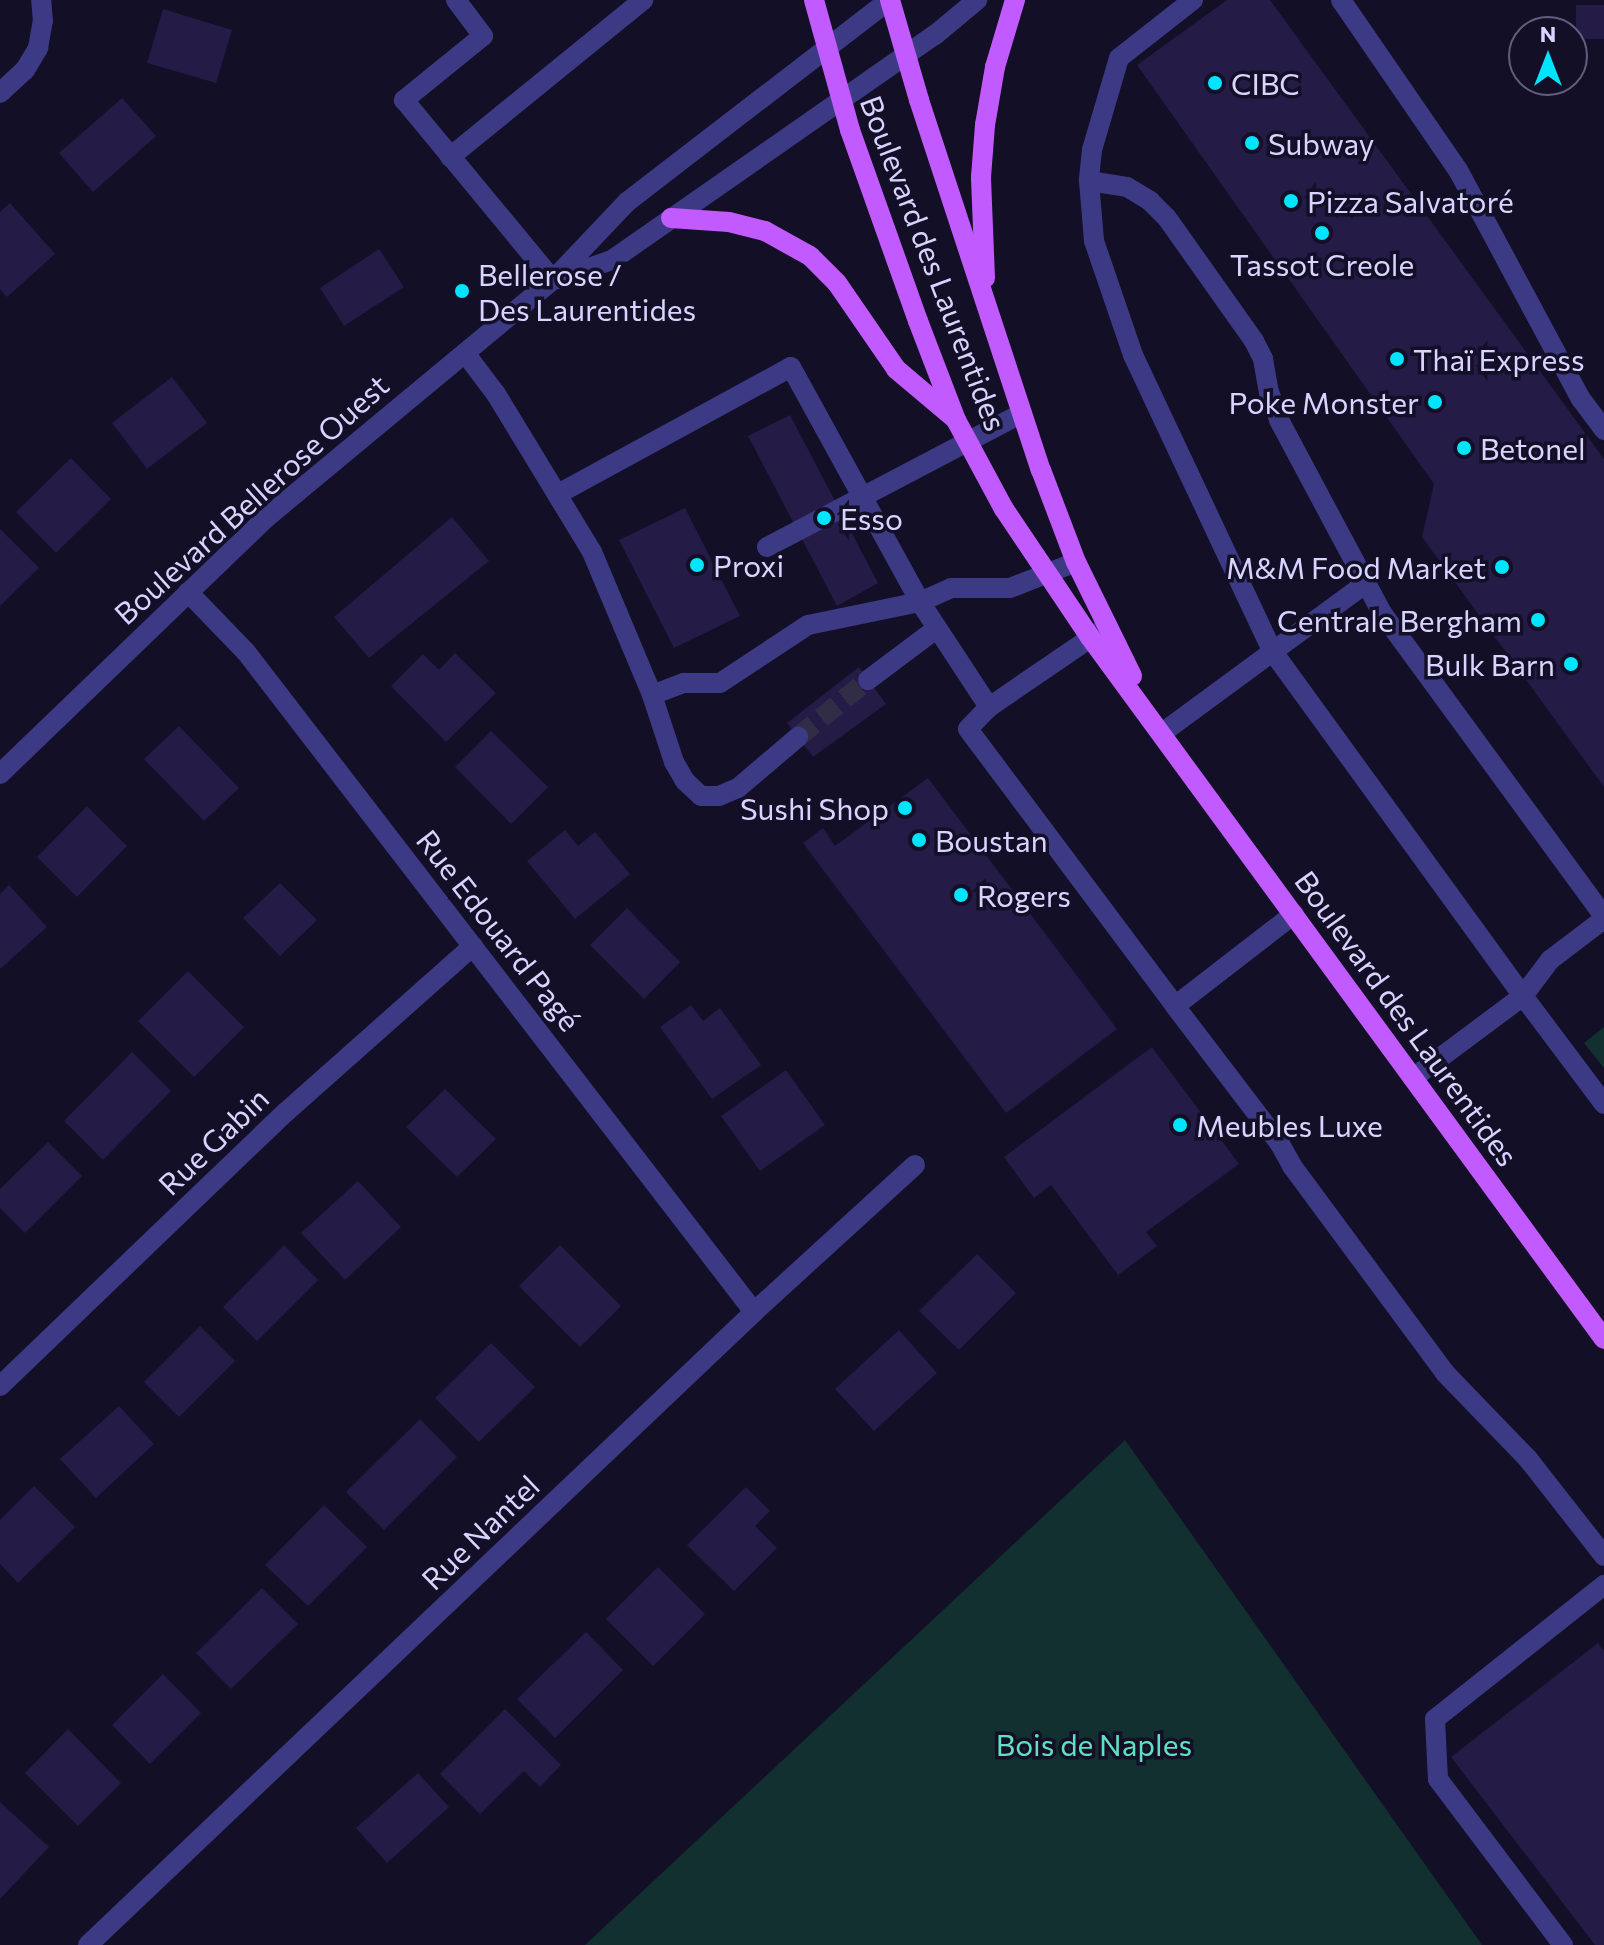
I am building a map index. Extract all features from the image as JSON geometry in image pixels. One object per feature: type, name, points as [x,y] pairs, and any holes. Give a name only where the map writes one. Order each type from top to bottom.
[{"type":"main road","name":"Boulevard des Laurentides","points":[[814,0],[841,100],[956,420],[966,440],[1046,574],[1098,632],[1162,733],[1604,1339]]},
{"type":"main road","name":"Boulevard des Laurentides","points":[[890,0],[905,55],[1022,413],[1098,632]]},
{"type":"main road","points":[[986,302],[983,143],[995,67],[1015,0]]},
{"type":"main road","points":[[671,218],[729,222],[765,231],[810,256],[837,283],[896,369],[956,420]]},
{"type":"street","points":[[0,93],[25,70],[38,48],[43,21],[41,0]]},
{"type":"street","points":[[456,0],[483,36],[404,100],[553,280]]},
{"type":"street","points":[[450,157],[643,0]]},
{"type":"street","name":"Boulevard Bellerose Ouest","points":[[0,774],[300,488],[553,280],[627,202],[890,0]]},
{"type":"street","name":"Boulevard Bellerose Ouest","points":[[553,280],[612,260],[905,55],[977,0]]},
{"type":"street","points":[[1193,0],[1119,58],[1092,150],[1089,181],[1094,241],[1133,355],[1273,652],[1604,1104]]},
{"type":"street","points":[[1341,0],[1458,170],[1581,399],[1604,430]]},
{"type":"street","points":[[1089,181],[1127,187],[1150,201],[1167,218],[1261,351],[1269,392],[1279,420],[1382,613],[1604,918],[1550,960],[1523,996],[1413,1078]]},
{"type":"street","points":[[465,353],[496,394],[592,552],[652,695],[674,762],[685,781],[701,796],[719,796],[738,788],[759,766],[798,737]]},
{"type":"street","points":[[558,494],[791,367],[920,602],[989,707]]},
{"type":"street","points":[[767,547],[1022,413]]},
{"type":"street","points":[[652,695],[684,683],[720,683],[808,625],[920,602],[942,590],[1010,588],[1076,562]]},
{"type":"street","points":[[1162,733],[1366,583]]},
{"type":"street","name":"Rue Edouard Pagé","points":[[188,592],[234,638],[754,1312]]},
{"type":"street","points":[[868,680],[936,629]]},
{"type":"street","points":[[1098,632],[989,707],[968,729],[1280,1144],[1292,1166],[1445,1373],[1528,1459],[1604,1556]]},
{"type":"street","points":[[1175,1006],[1294,914]]},
{"type":"street","name":"Rue Gabin","points":[[0,1386],[286,1112],[473,946]]},
{"type":"street","name":"Rue Nantel","points":[[88,1945],[754,1312],[915,1165]]},
{"type":"street","points":[[1563,1945],[1438,1779],[1435,1719],[1604,1585]]},
{"type":"green space","points":[[1604,1027],[1604,1068],[1584,1043]]},
{"type":"green space","name":"Bois de Naples","points":[[1125,1440],[1482,1945],[585,1945]]},
{"type":"building","points":[[1227,0],[1270,0],[1604,459],[1604,787],[1422,537],[1434,484],[1137,65]]},
{"type":"building","points":[[1576,5],[1604,5],[1604,39],[1588,39],[1588,16],[1576,16]]},
{"type":"building","points":[[163,9],[232,30],[216,83],[147,63]]},
{"type":"building","points":[[122,98],[156,136],[93,192],[59,153]]},
{"type":"building","points":[[10,203],[55,254],[7,297],[0,289],[0,212]]},
{"type":"building","points":[[379,249],[404,287],[344,326],[320,288]]},
{"type":"building","points":[[172,377],[207,423],[147,469],[112,423]]},
{"type":"building","points":[[790,415],[878,583],[837,606],[748,436]]},
{"type":"building","points":[[71,458],[111,499],[56,553],[16,512]]},
{"type":"building","points":[[685,508],[740,616],[674,648],[619,540]]},
{"type":"building","points":[[452,517],[489,561],[369,658],[334,617]]},
{"type":"building","points":[[0,529],[39,568],[0,606]]},
{"type":"building","points":[[455,653],[496,693],[446,742],[391,686],[423,654],[439,670]]},
{"type":"building","points":[[859,667],[886,704],[813,757],[787,723]]},
{"type":"building","points":[[179,726],[239,788],[204,821],[144,759]]},
{"type":"building","points":[[491,731],[548,787],[511,824],[455,767]]},
{"type":"building","points":[[928,778],[1117,1029],[1006,1113],[803,843],[823,828],[835,846]]},
{"type":"building","points":[[87,806],[127,846],[77,897],[37,857]]},
{"type":"building","points":[[565,830],[578,846],[595,832],[630,874],[575,919],[527,861]]},
{"type":"building","points":[[280,883],[317,920],[280,956],[243,918]]},
{"type":"building","points":[[9,885],[47,927],[0,969],[0,894]]},
{"type":"building","points":[[627,908],[680,962],[644,999],[590,945]]},
{"type":"building","points":[[188,971],[244,1027],[194,1077],[138,1021]]},
{"type":"building","points":[[691,1005],[703,1021],[720,1008],[761,1065],[712,1099],[660,1027]]},
{"type":"building","points":[[1152,1047],[1239,1164],[1146,1232],[1157,1246],[1118,1275],[1051,1185],[1034,1198],[1004,1157]]},
{"type":"building","points":[[132,1052],[171,1091],[103,1160],[64,1121]]},
{"type":"building","points":[[786,1070],[825,1125],[760,1171],[721,1116]]},
{"type":"building","points":[[445,1089],[496,1139],[457,1177],[406,1127]]},
{"type":"building","points":[[48,1142],[82,1176],[25,1233],[0,1208],[0,1189]]},
{"type":"building","points":[[358,1181],[401,1227],[345,1280],[301,1233]]},
{"type":"building","points":[[284,1245],[318,1280],[257,1341],[223,1307]]},
{"type":"building","points":[[560,1245],[621,1306],[580,1347],[519,1286]]},
{"type":"building","points":[[977,1254],[1016,1293],[959,1350],[919,1311]]},
{"type":"building","points":[[200,1326],[235,1361],[179,1417],[144,1382]]},
{"type":"building","points":[[899,1330],[937,1373],[874,1431],[835,1389]]},
{"type":"building","points":[[491,1343],[535,1387],[479,1442],[435,1398]]},
{"type":"building","points":[[119,1406],[154,1444],[96,1498],[60,1459]]},
{"type":"building","points":[[420,1419],[457,1457],[384,1530],[346,1492]]},
{"type":"building","points":[[34,1486],[75,1527],[18,1583],[0,1564],[0,1520]]},
{"type":"building","points":[[746,1487],[770,1511],[755,1526],[777,1548],[734,1591],[687,1545]]},
{"type":"building","points":[[324,1505],[367,1547],[308,1606],[265,1565]]},
{"type":"building","points":[[658,1567],[705,1614],[653,1666],[606,1619]]},
{"type":"building","points":[[262,1588],[298,1624],[231,1689],[196,1653]]},
{"type":"building","points":[[586,1632],[623,1670],[555,1738],[517,1699]]},
{"type":"building","points":[[1598,1643],[1604,1651],[1604,1945],[1595,1945],[1451,1757]]},
{"type":"building","points":[[163,1674],[201,1713],[150,1764],[112,1725]]},
{"type":"building","points":[[505,1709],[561,1765],[540,1787],[524,1771],[480,1814],[440,1774]]},
{"type":"building","points":[[68,1729],[121,1783],[78,1826],[25,1773]]},
{"type":"building","points":[[418,1773],[449,1807],[387,1863],[356,1828]]},
{"type":"building","points":[[0,1802],[49,1847],[0,1899]]},
{"type":"tunnel","points":[[798,737],[868,680]]},
{"type":"place","name":"CIBC","points":[[1215,83]]},
{"type":"place","name":"Subway","points":[[1252,143]]},
{"type":"place","name":"Pizza Salvatoré","points":[[1291,201]]},
{"type":"place","name":"Tassot Creole","points":[[1322,233]]},
{"type":"place","name":"Bellerose / Des Laurentides","points":[[462,291]]},
{"type":"place","name":"Thaï Express","points":[[1397,359]]},
{"type":"place","name":"Poke Monster","points":[[1435,402]]},
{"type":"place","name":"Betonel","points":[[1464,448]]},
{"type":"place","name":"Esso","points":[[824,518]]},
{"type":"place","name":"Proxi","points":[[697,565]]},
{"type":"place","name":"M&M Food Market","points":[[1502,567]]},
{"type":"place","name":"Centrale Bergham","points":[[1538,620]]},
{"type":"place","name":"Bulk Barn","points":[[1571,664]]},
{"type":"place","name":"Sushi Shop","points":[[905,808]]},
{"type":"place","name":"Boustan","points":[[919,840]]},
{"type":"place","name":"Rogers","points":[[961,895]]},
{"type":"place","name":"Meubles Luxe","points":[[1180,1125]]}]
